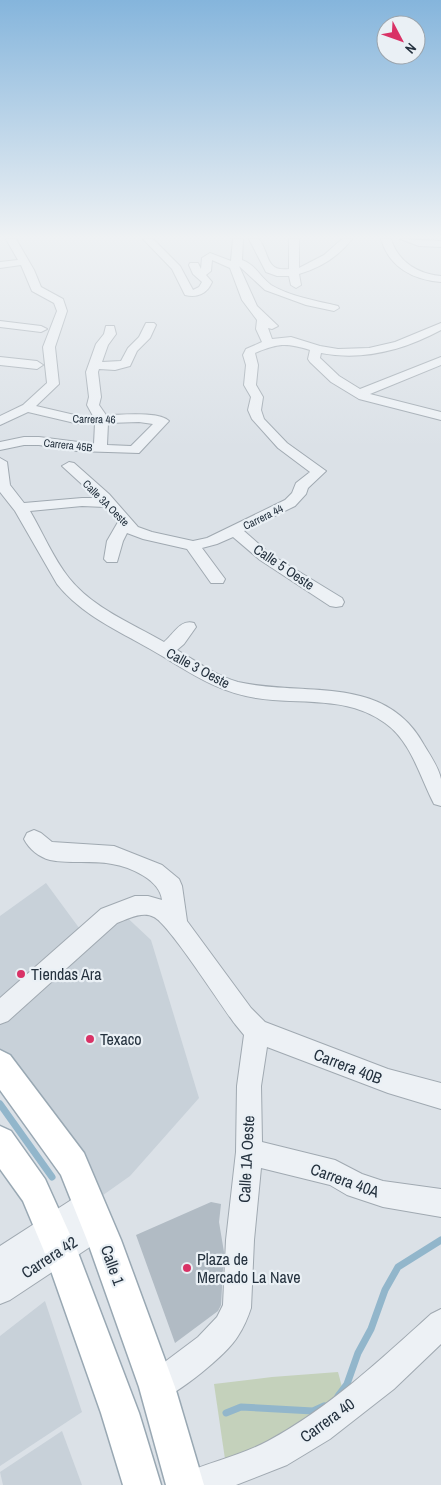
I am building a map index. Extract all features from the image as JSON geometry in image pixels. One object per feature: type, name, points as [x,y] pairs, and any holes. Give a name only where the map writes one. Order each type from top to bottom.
[{"type":"main road","name":"Calle 1","points":[[0,1065],[73,1164],[94,1215],[157,1387],[185,1485]]},
{"type":"main road","points":[[0,1142],[34,1190],[56,1240],[120,1413],[142,1485]]},
{"type":"street","points":[[0,421],[27,408],[52,384],[49,347],[62,311],[61,308]]},
{"type":"street","points":[[252,308],[263,320],[300,342],[316,348],[348,353],[360,353],[406,342],[441,326]]},
{"type":"street","points":[[263,320],[262,329],[268,343],[287,340],[300,342]]},
{"type":"street","points":[[0,324],[41,329]]},
{"type":"street","points":[[94,365],[115,366],[126,363],[132,350],[144,338],[150,325]]},
{"type":"street","points":[[72,419],[93,405],[92,372],[102,344],[110,334],[110,328]]},
{"type":"street","points":[[429,333],[441,340]]},
{"type":"street","name":"Carrera 44","points":[[193,546],[212,541],[290,503],[299,494],[301,486],[319,472],[302,462],[260,423],[256,415],[254,409],[257,397],[250,385],[252,365],[249,355],[250,351],[268,343]]},
{"type":"street","points":[[316,348],[314,359],[335,379],[359,394],[375,400],[441,416]]},
{"type":"street","points":[[0,361],[37,365]]},
{"type":"street","points":[[359,394],[441,361]]},
{"type":"street","points":[[407,408],[441,402]]},
{"type":"street","points":[[93,405],[99,410],[101,419],[101,444],[99,448]]},
{"type":"street","name":"Carrera 46","points":[[27,408],[72,419],[139,418],[163,421],[136,450]]},
{"type":"street","name":"Carrera 45B","points":[[0,446],[24,441],[39,441],[136,450]]},
{"type":"street","name":"Calle 3 Oeste","points":[[0,462],[5,488],[20,508],[62,578],[78,598],[104,618],[166,650],[204,674],[238,688],[278,693],[317,694],[357,700],[378,709],[393,719],[413,741],[441,798]]},
{"type":"street","name":"Calle 3A Oeste","points":[[70,466],[139,534],[193,546]]},
{"type":"street","points":[[65,503],[94,488]]},
{"type":"street","points":[[20,508],[65,503],[108,503]]},
{"type":"street","points":[[112,559],[116,541],[126,522]]},
{"type":"street","name":"Calle 5 Oeste","points":[[234,530],[261,554],[336,602]]},
{"type":"street","points":[[193,546],[196,553],[217,579]]},
{"type":"street","points":[[166,650],[178,640],[188,627]]},
{"type":"street","points":[[34,840],[44,849],[50,851],[114,855],[155,871],[171,886],[176,924]]},
{"type":"street","points":[[0,1013],[109,916],[135,906],[148,906],[161,909],[176,924],[243,1016],[257,1031]]},
{"type":"street","name":"Carrera 40B","points":[[257,1031],[388,1081],[441,1096]]},
{"type":"street","name":"Calle 1A Oeste","points":[[157,1387],[208,1347],[228,1327],[237,1308],[240,1240],[249,1152],[249,1086],[257,1031]]},
{"type":"street","name":"Carrera 40A","points":[[249,1152],[336,1173],[356,1186],[383,1194],[441,1204]]},
{"type":"street","name":"Carrera 42","points":[[0,1290],[56,1240],[94,1215]]},
{"type":"street","name":"Carrera 42","points":[[0,1262],[56,1240]]},
{"type":"street","name":"Carrera 40","points":[[194,1485],[276,1454],[319,1428],[383,1378],[440,1327]]},
{"type":"shaded area","name":"Texaco","points":[[46,883],[85,936],[119,910],[151,940],[199,1098],[130,1176],[89,1205],[0,1065],[0,916]]},
{"type":"shaded area","points":[[45,1301],[82,1412],[0,1466],[0,1336]]},
{"type":"shaded area","points":[[62,1431],[82,1485],[3,1485],[0,1472]]},
{"type":"green space","points":[[338,1372],[346,1402],[226,1466],[214,1384]]},
{"type":"building","name":"Plaza de Mercado La Nave","points":[[211,1202],[221,1204],[219,1222],[224,1252],[221,1305],[218,1311],[175,1343],[136,1235]]},
{"type":"waterway","points":[[0,1104],[52,1177]]},
{"type":"waterway","points":[[338,1396],[347,1384],[358,1353],[371,1329],[385,1290],[398,1267],[441,1240]]},
{"type":"waterway","points":[[226,1413],[241,1407],[313,1411],[324,1406]]},
{"type":"place","name":"Tiendas Ara","points":[[21,974]]},
{"type":"place","name":"Texaco","points":[[90,1039]]},
{"type":"place","name":"Plaza de Mercado La Nave","points":[[187,1268]]}]
